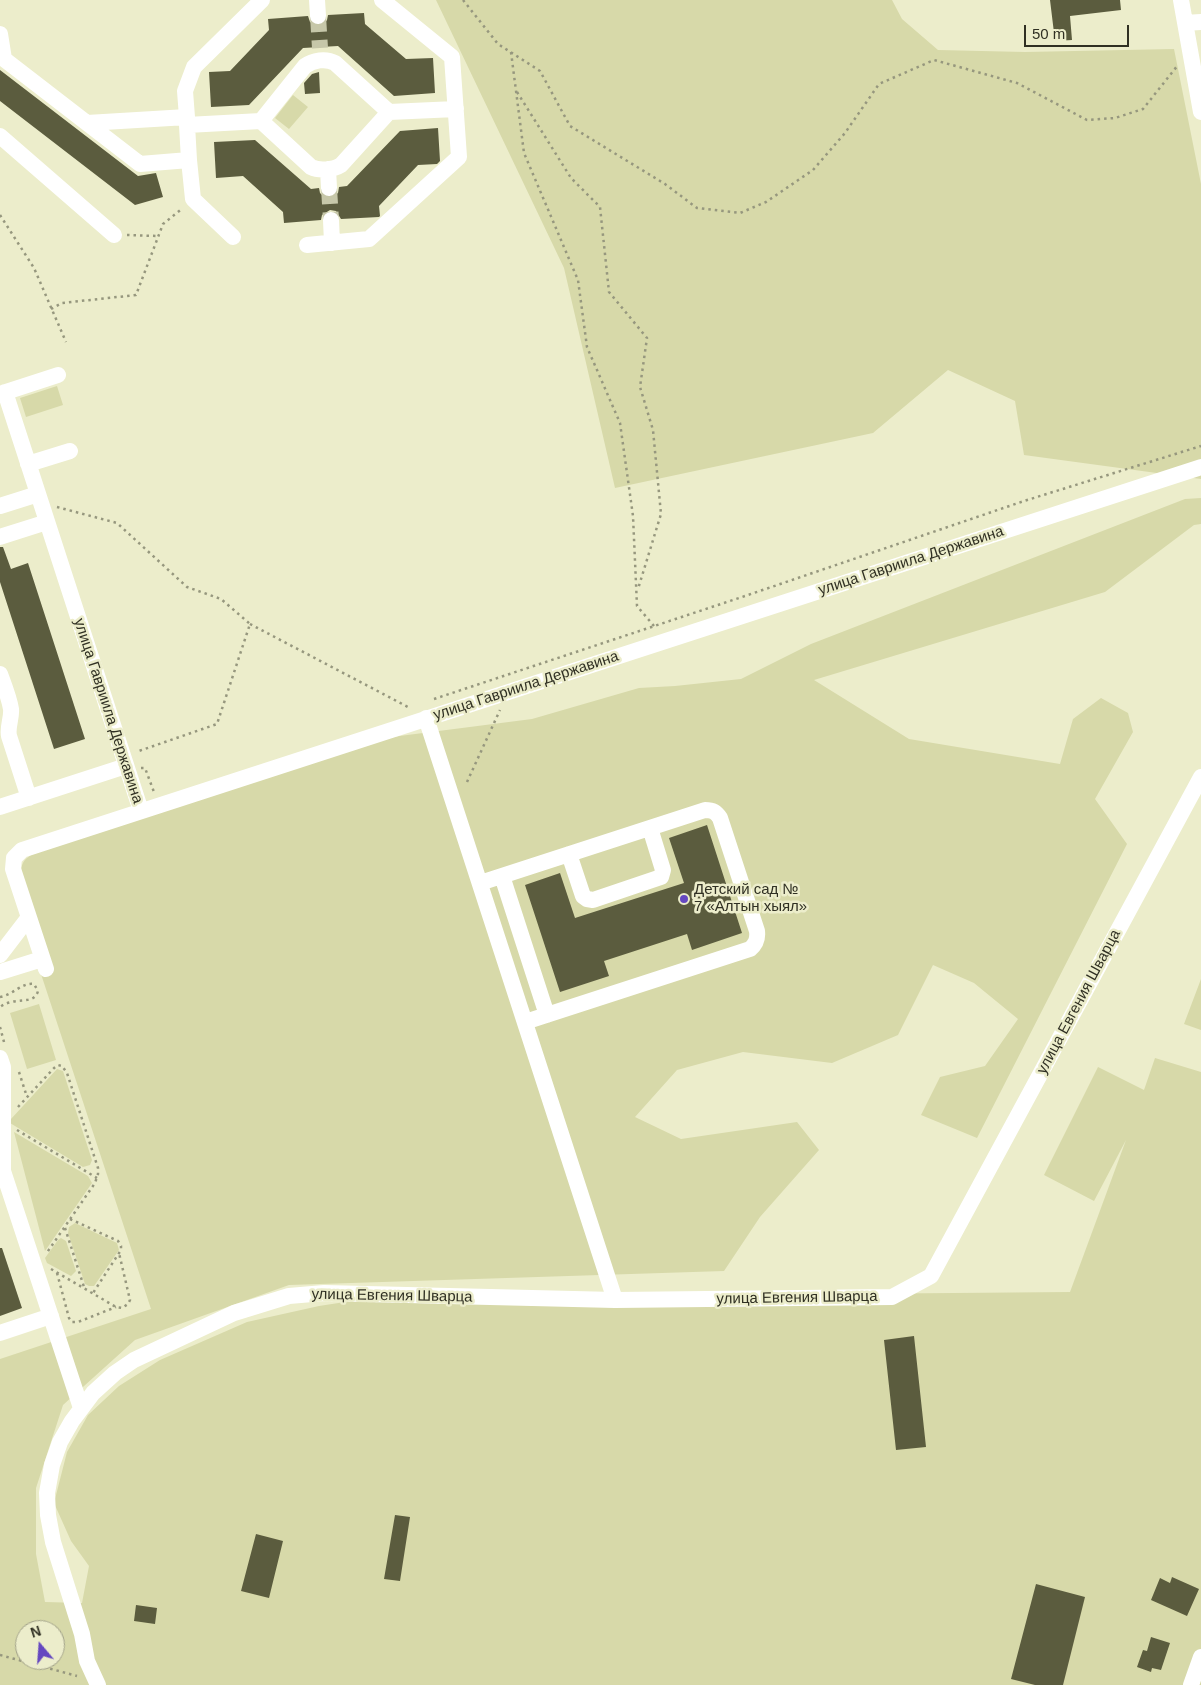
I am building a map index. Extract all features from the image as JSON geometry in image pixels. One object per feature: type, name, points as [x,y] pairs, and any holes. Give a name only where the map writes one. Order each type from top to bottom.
[{"type":"street","points":[[233,237],[193,199],[185,91],[194,67],[262,0]]},
{"type":"street","points":[[306,245],[370,239],[455,162],[458,157],[452,57],[382,0]]},
{"type":"street","points":[[1181,0],[1193,23],[1190,51],[1201,112]]},
{"type":"street","points":[[0,34],[4,59],[140,164],[189,160]]},
{"type":"street","points":[[260,121],[305,66],[320,54],[335,64],[389,112],[456,109]]},
{"type":"street","points":[[87,123],[260,121],[311,167],[319,170],[341,165],[389,112]]},
{"type":"street","points":[[0,136],[114,234]]},
{"type":"street","points":[[328,169],[329,188]]},
{"type":"street","points":[[331,220],[332,243]]},
{"type":"street","points":[[2,393],[58,375]]},
{"type":"street","name":"улица Гавриила Державина","points":[[2,393],[28,464],[141,811],[1201,467]]},
{"type":"street","points":[[28,464],[70,451]]},
{"type":"street","points":[[0,506],[39,499]]},
{"type":"street","points":[[0,537],[46,522]]},
{"type":"street","points":[[0,674],[10,706],[8,733],[29,798]]},
{"type":"street","points":[[426,718],[616,1300]]},
{"type":"street","points":[[0,807],[126,765]]},
{"type":"street","name":"улица Евгения Шварца","points":[[97,1683],[87,1661],[82,1634],[53,1542],[48,1515],[47,1493],[52,1465],[60,1442],[81,1408],[93,1393],[115,1373],[134,1360],[234,1313],[288,1296],[324,1293],[616,1300],[892,1297],[931,1276],[1201,777]]},
{"type":"street","points":[[480,883],[706,810],[712,810],[717,812],[720,818],[757,932],[758,938],[755,945],[750,949],[525,1022]]},
{"type":"street","points":[[0,972],[44,964],[13,869],[16,854],[22,850],[141,811]]},
{"type":"street","points":[[570,854],[583,896],[586,899],[593,900],[661,877],[663,870],[650,828]]},
{"type":"street","points":[[502,876],[547,1015]]},
{"type":"street","points":[[0,956],[29,917]]},
{"type":"street","points":[[0,1058],[4,1067],[2,1171],[6,1200],[37,1263],[51,1316],[81,1408]]},
{"type":"street","points":[[0,1333],[51,1316]]},
{"type":"street","points":[[1192,1685],[1201,1657]]},
{"type":"path","points":[[464,0],[498,44],[540,71],[570,126],[665,184],[697,208],[740,213],[766,202],[813,170],[845,133],[879,84],[934,60],[1017,83],[1087,120],[1115,118],[1143,109],[1190,51]]},
{"type":"path","points":[[511,52],[524,153],[578,280],[587,347],[620,424],[633,516],[637,606],[654,626],[660,642]]},
{"type":"path","points":[[516,91],[571,178],[600,207],[609,292],[647,338],[640,387],[653,430],[661,514],[636,593]]},
{"type":"path","points":[[51,308],[62,303],[136,295],[163,224],[193,199]]},
{"type":"path","points":[[0,214],[34,268],[66,342]]},
{"type":"path","points":[[114,234],[158,236]]},
{"type":"path","points":[[434,699],[1024,501],[1201,446]]},
{"type":"path","points":[[39,499],[117,523],[187,587],[220,599],[250,624],[408,707]]},
{"type":"path","points":[[126,765],[217,724],[250,624]]},
{"type":"path","points":[[467,782],[503,703],[495,679]]},
{"type":"path","points":[[399,710],[417,704]]},
{"type":"path","points":[[126,765],[144,768],[154,792],[163,789]]},
{"type":"path","points":[[0,998],[10,995],[27,984],[34,984],[38,990],[36,996],[32,999],[12,1001],[0,1007]]},
{"type":"path","points":[[0,1028],[4,1042]]},
{"type":"path","points":[[97,1178],[4,1123],[58,1065],[62,1066],[66,1073],[98,1168],[97,1178],[37,1263],[116,1306],[124,1307],[130,1300],[119,1253]]},
{"type":"path","points":[[70,1218],[118,1241],[121,1246],[119,1253],[93,1293]]},
{"type":"path","points":[[64,1227],[84,1288]]},
{"type":"path","points":[[56,1272],[69,1318],[72,1322],[78,1322],[116,1306]]},
{"type":"path","points":[[0,1655],[97,1683]]},
{"type":"green space","points":[[436,0],[892,0],[902,19],[938,50],[1025,52],[1174,49],[1201,184],[1201,479],[1024,455],[1015,401],[948,370],[873,433],[615,488],[564,268]]},
{"type":"green space","points":[[293,95],[308,107],[289,129],[275,118]]},
{"type":"green space","points":[[57,386],[63,405],[26,417],[20,398]]},
{"type":"green space","points":[[1201,498],[1201,524],[1194,525],[1105,592],[814,680],[909,739],[1060,764],[1073,719],[1101,698],[1128,713],[1133,732],[1095,799],[1127,844],[977,1138],[921,1115],[940,1077],[985,1066],[1018,1019],[974,983],[933,965],[898,1035],[832,1063],[743,1052],[677,1070],[635,1117],[681,1139],[797,1122],[819,1150],[760,1217],[724,1271],[289,1285],[135,1340],[63,1405],[36,1488],[36,1554],[45,1602],[82,1603],[89,1566],[71,1541],[54,1503],[67,1452],[88,1415],[119,1386],[160,1360],[247,1322],[319,1306],[371,1298],[1070,1292],[1126,1140],[1094,1201],[1044,1175],[1098,1067],[1144,1090],[1155,1058],[1201,1072],[1201,1685],[0,1685],[0,1359],[151,1309],[41,974],[21,874],[24,861],[31,855],[353,742],[532,719],[639,688],[741,679],[811,644],[1185,499]]},
{"type":"green space","points":[[1201,979],[1201,1030],[1184,1024]]},
{"type":"green space","points":[[39,1004],[56,1060],[27,1069],[10,1013]]},
{"type":"green space","points":[[57,1069],[63,1071],[92,1160],[90,1165],[83,1167],[10,1123],[11,1119]]},
{"type":"green space","points":[[14,1132],[88,1176],[92,1183],[45,1251]]},
{"type":"green space","points":[[75,1223],[117,1243],[119,1250],[94,1286],[85,1284],[68,1233],[69,1227]]},
{"type":"green space","points":[[61,1238],[66,1241],[76,1271],[71,1276],[47,1263],[45,1258]]},
{"type":"building","points":[[1050,0],[1120,0],[1121,10],[1070,16],[1072,40],[1055,41]]},
{"type":"building","points":[[364,13],[365,24],[406,59],[433,58],[435,93],[394,96],[338,46],[303,48],[249,105],[211,107],[209,72],[230,71],[269,30],[268,19],[308,16],[310,22],[318,26],[324,24],[328,15]]},
{"type":"building","points":[[0,70],[138,176],[156,173],[163,197],[135,205],[0,101]]},
{"type":"building","points":[[319,72],[320,93],[305,94],[304,83],[312,74]]},
{"type":"building","points":[[438,128],[440,161],[437,164],[418,165],[379,206],[379,217],[341,219],[336,211],[330,210],[322,215],[321,220],[284,223],[283,212],[243,176],[216,178],[214,142],[255,140],[311,189],[319,188],[320,193],[324,197],[330,198],[338,193],[339,187],[347,186],[400,131]]},
{"type":"building","points":[[0,547],[3,547],[11,569],[28,563],[85,739],[54,749],[0,582]]},
{"type":"building","points":[[707,825],[742,933],[692,950],[687,934],[604,961],[609,976],[560,992],[525,885],[560,873],[575,918],[684,883],[669,838]]},
{"type":"building","points":[[0,1248],[2,1248],[22,1308],[0,1316]]},
{"type":"building","points":[[914,1336],[926,1447],[896,1450],[884,1340]]},
{"type":"building","points":[[395,1515],[410,1517],[400,1581],[384,1579]]},
{"type":"building","points":[[256,1534],[283,1541],[269,1598],[241,1591]]},
{"type":"building","points":[[1172,1577],[1199,1589],[1187,1616],[1151,1600],[1160,1578],[1170,1583]]},
{"type":"building","points":[[1036,1584],[1085,1597],[1063,1685],[1035,1685],[1011,1679]]},
{"type":"building","points":[[136,1605],[157,1608],[155,1624],[134,1621]]},
{"type":"building","points":[[1151,1637],[1170,1643],[1161,1670],[1152,1668],[1151,1672],[1137,1667],[1143,1650],[1147,1651]]},
{"type":"tunnel","points":[[318,16],[320,48]]},
{"type":"tunnel","points":[[329,188],[331,220]]},
{"type":"place","name":"Детский сад № 7 «Алтын хыял»","points":[[684,899]]}]
